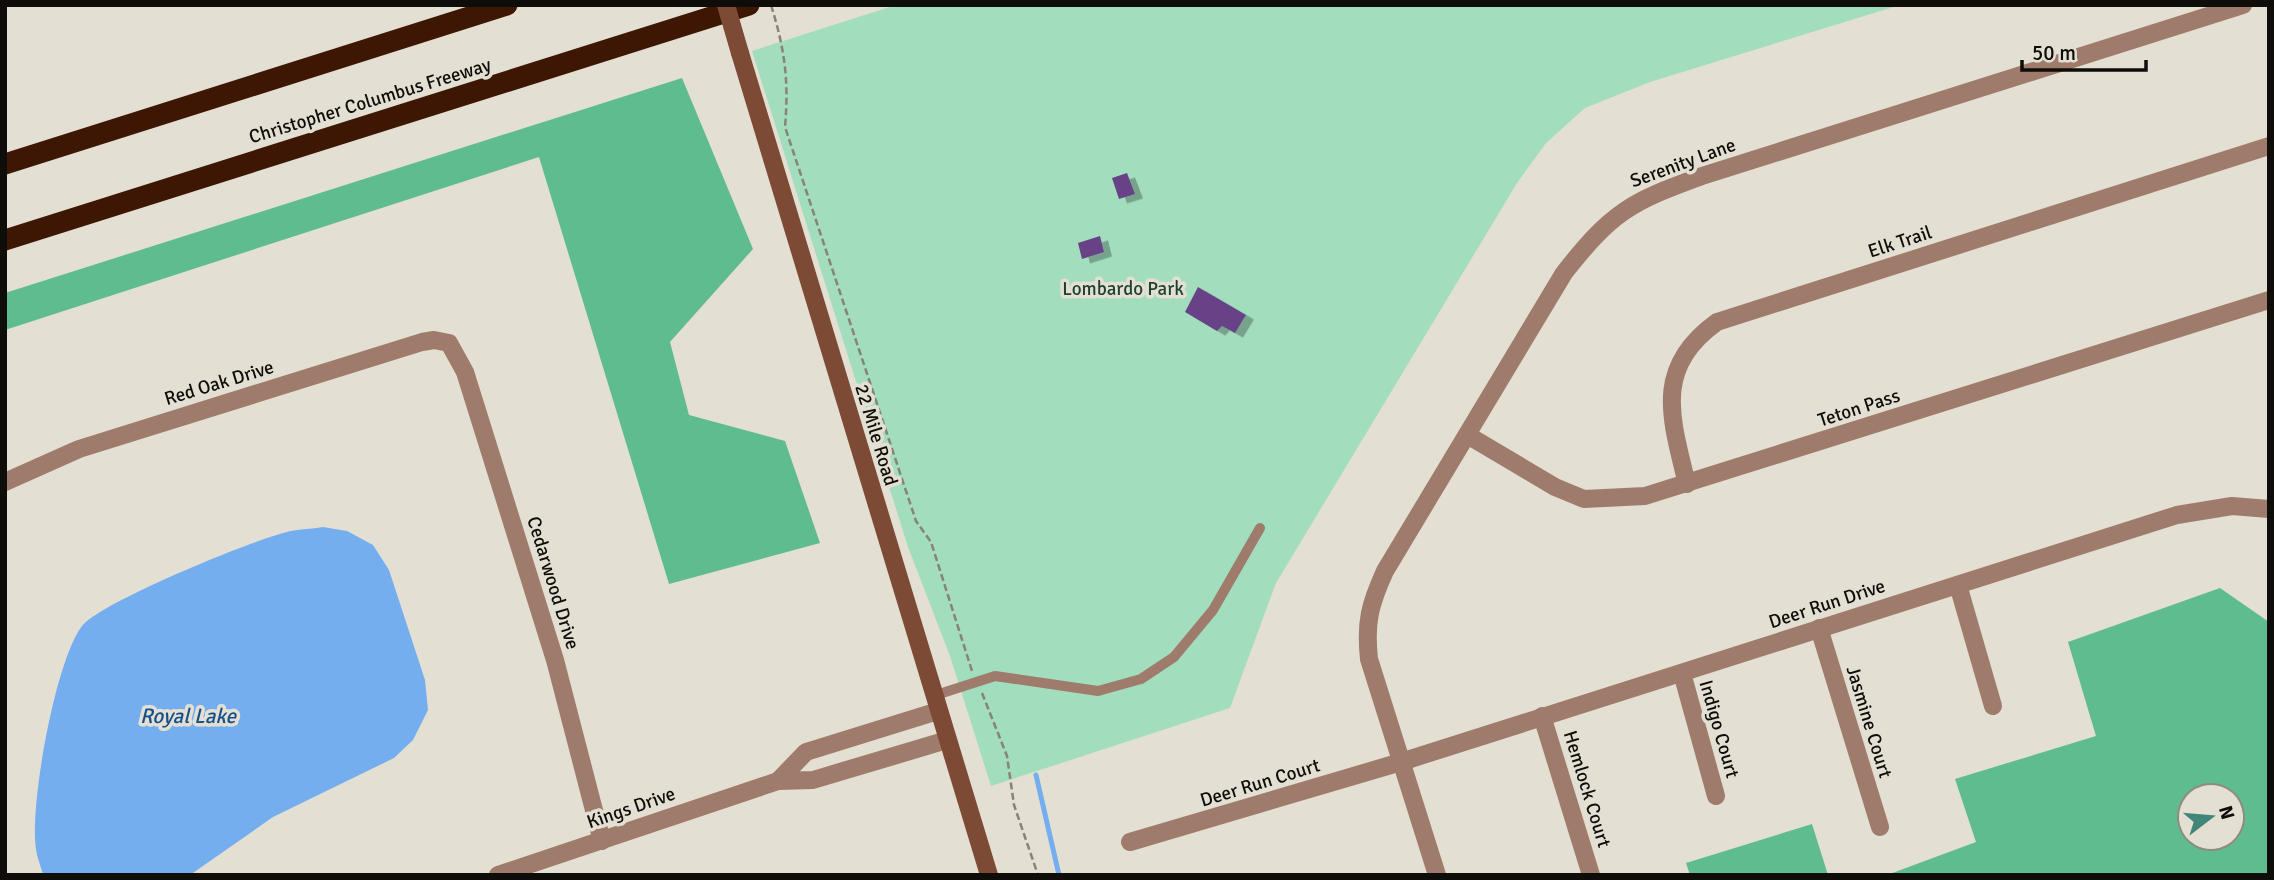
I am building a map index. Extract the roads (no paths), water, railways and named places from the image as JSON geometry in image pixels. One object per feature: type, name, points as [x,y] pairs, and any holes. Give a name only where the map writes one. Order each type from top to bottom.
[{"type":"highway","points":[[5,164],[507,5]]},
{"type":"highway","name":"Christopher Columbus Freeway","points":[[5,240],[749,5]]},
{"type":"street","name":"22 Mile Road","points":[[726,5],[989,875]]},
{"type":"street","name":"Serenity Lane","points":[[1437,875],[1368,659],[1366,631],[1370,602],[1385,570],[1469,436],[1564,273],[1594,236],[1622,209],[1654,193],[2243,5]]},
{"type":"street","name":"Elk Trail","points":[[1687,484],[1671,418],[1671,385],[1681,358],[1696,338],[1717,322],[2269,146]]},
{"type":"street","name":"Teton Pass","points":[[1469,436],[1555,487],[1584,499],[1645,496],[2269,300]]},
{"type":"street","name":"Red Oak Drive","points":[[5,482],[79,449],[422,342],[434,340],[449,343]]},
{"type":"street","name":"Cedarwood Drive","points":[[449,343],[465,372],[555,660],[602,841]]},
{"type":"street","name":"Deer Run Drive","points":[[1401,762],[2177,515],[2232,506],[2269,509]]},
{"type":"street","points":[[1958,585],[1993,706]]},
{"type":"street","name":"Jasmine Court","points":[[1819,628],[1880,827]]},
{"type":"street","name":"Indigo Court","points":[[1682,673],[1716,796]]},
{"type":"street","name":"Kings Drive","points":[[778,781],[806,752],[936,703]]},
{"type":"street","name":"Hemlock Court","points":[[1542,716],[1591,875]]},
{"type":"street","name":"Kings Drive","points":[[498,875],[778,781],[813,780],[947,740]]},
{"type":"street","name":"Deer Run Court","points":[[1130,842],[1401,762]]},
{"type":"lane","points":[[936,703],[995,676],[1023,678],[1062,688],[1098,691],[1141,679],[1174,657],[1213,610],[1260,527]]},
{"type":"water","name":"Royal Lake","points":[[323,527],[347,531],[373,545],[389,570],[425,680],[428,710],[413,740],[394,758],[273,817],[190,875],[43,875],[35,828],[41,768],[54,700],[72,643],[82,626],[118,602],[215,558],[273,536]]},
{"type":"waterway","points":[[1036,775],[1059,875]]},
{"type":"park label","name":"Lombardo Park","points":[[1123,289]]}]
